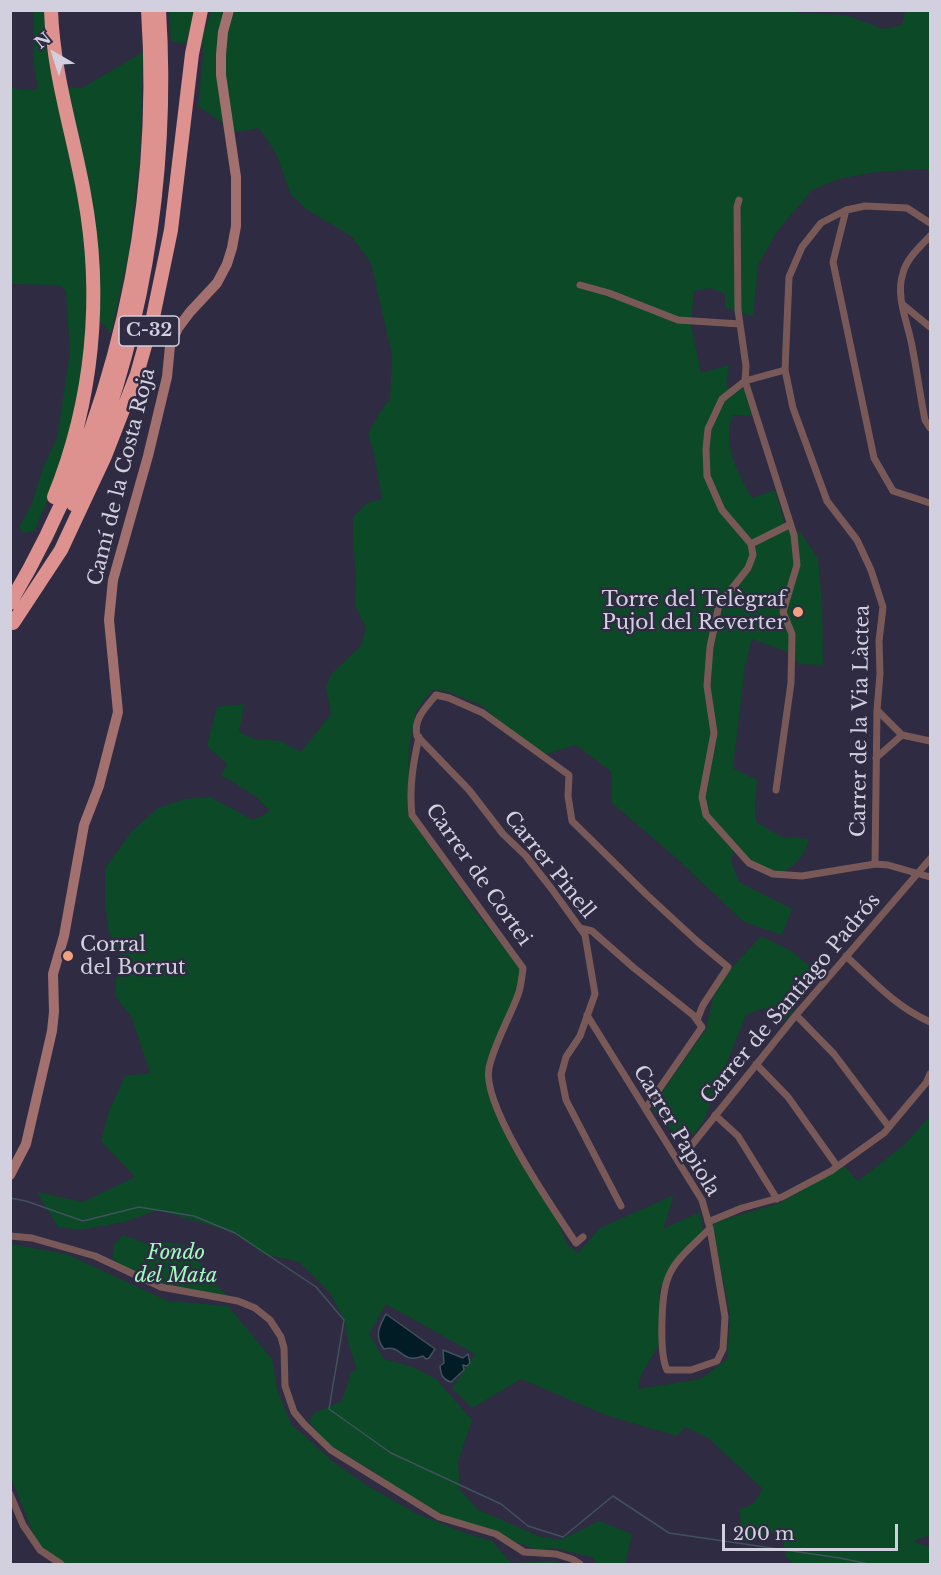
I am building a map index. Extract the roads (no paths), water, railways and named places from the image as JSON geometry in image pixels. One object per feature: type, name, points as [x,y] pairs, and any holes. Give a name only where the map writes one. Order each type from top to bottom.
[{"type":"highway","name":"C-32","points":[[10,588],[45,521],[69,459],[84,402],[92,343],[94,280],[89,222],[56,62],[51,10]]},
{"type":"highway","points":[[10,603],[68,488],[99,405],[123,320],[139,232],[146,173],[150,104],[148,10]]},
{"type":"highway","points":[[11,625],[41,571],[79,491],[110,407],[134,321],[146,268],[158,175],[162,86],[159,10]]},
{"type":"highway","name":"C-32","points":[[11,625],[61,550],[105,456],[136,374],[160,288],[171,230],[191,61],[201,10]]},
{"type":"street","name":"Camí de la Costa Roja","points":[[10,1175],[26,1144],[50,1043],[54,1011],[53,974],[64,936],[84,825],[99,786],[118,712],[109,620],[113,580],[148,456],[167,377],[170,346],[178,328],[217,283],[232,248],[236,226],[237,187],[220,55],[229,10]]},
{"type":"street","points":[[739,200],[737,245],[740,324],[746,366],[745,381],[794,535],[796,565],[783,612],[792,634],[791,683],[776,790]]},
{"type":"street","name":"Carrer de la Via Làctea","points":[[875,864],[879,641],[883,607],[871,570],[857,540],[827,501],[793,408],[784,370],[789,277],[802,247],[821,224],[846,210],[865,206],[907,208],[930,223]]},
{"type":"street","points":[[846,210],[833,262],[874,458],[894,491],[930,503]]},
{"type":"street","points":[[930,236],[910,259],[903,271],[900,283],[902,304],[912,344],[925,420],[930,428]]},
{"type":"street","points":[[580,285],[609,293],[678,320],[740,324]]},
{"type":"street","points":[[902,304],[930,327]]},
{"type":"street","points":[[784,370],[745,381],[722,399],[708,429],[707,476],[722,510],[751,544],[753,555],[748,568],[719,605],[710,647],[707,686],[714,733],[702,796],[706,815],[748,863],[773,874],[802,876],[875,864],[888,865],[930,877]]},
{"type":"street","points":[[751,544],[789,525]]},
{"type":"street","name":"Carrer Pinell","points":[[621,1206],[566,1100],[561,1075],[566,1057],[580,1036],[595,994],[585,935],[526,856],[503,834],[469,790],[419,737],[415,729],[421,713],[436,695],[449,698],[483,713],[568,775],[572,822],[728,967],[703,1005],[697,1020]]},
{"type":"street","points":[[877,710],[902,735],[930,741]]},
{"type":"street","points":[[876,758],[902,735]]},
{"type":"street","name":"Carrer de Cortei","points":[[419,737],[412,765],[410,796],[412,815],[523,968],[519,994],[507,1018],[488,1070],[493,1094],[515,1147],[541,1189],[576,1243],[583,1237]]},
{"type":"street","name":"Carrer de Santiago Padrós","points":[[679,1161],[796,1015],[930,859]]},
{"type":"street","points":[[580,928],[592,931],[697,1020],[702,1027],[646,1108]]},
{"type":"street","points":[[846,957],[882,992],[912,1014],[930,1022]]},
{"type":"street","name":"Carrer Papiola","points":[[586,1015],[702,1200],[709,1225],[725,1317],[723,1349],[717,1361],[691,1370],[667,1370],[662,1348],[662,1319],[667,1279],[678,1261],[709,1225]]},
{"type":"street","points":[[796,1015],[834,1054],[890,1127]]},
{"type":"street","points":[[756,1064],[788,1097],[837,1166]]},
{"type":"street","points":[[709,1225],[742,1208],[777,1198],[837,1166],[890,1127],[928,1082],[930,1074]]},
{"type":"street","points":[[715,1115],[738,1136],[777,1198]]},
{"type":"street","points":[[10,1236],[32,1238],[95,1256],[161,1287],[238,1301],[255,1308],[270,1320],[281,1337],[284,1348],[285,1386],[294,1412],[331,1450],[439,1517],[496,1534],[524,1552],[556,1554],[580,1564]]},
{"type":"street","points":[[10,1494],[23,1525],[40,1550],[61,1564]]},
{"type":"water","points":[[386,1314],[435,1349],[429,1358],[426,1359],[423,1356],[410,1358],[395,1349],[384,1349],[378,1336]]},
{"type":"water","points":[[443,1350],[463,1358],[468,1354],[470,1363],[467,1366],[463,1365],[464,1370],[451,1382],[444,1378],[441,1372],[440,1366],[444,1363]]},
{"type":"waterway","points":[[10,1198],[26,1201],[83,1221],[139,1207],[194,1216],[235,1233],[316,1287],[344,1320],[329,1409],[391,1453],[501,1504],[528,1526],[563,1537],[613,1496],[669,1533],[869,1564]]},
{"type":"place","name":"Torre del Telègraf Pujol del Reverter","points":[[798,612]]},
{"type":"place","name":"Corral del Borrut","points":[[68,956]]},
{"type":"park label","name":"Fondo del Mata","points":[[176,1264]]}]
